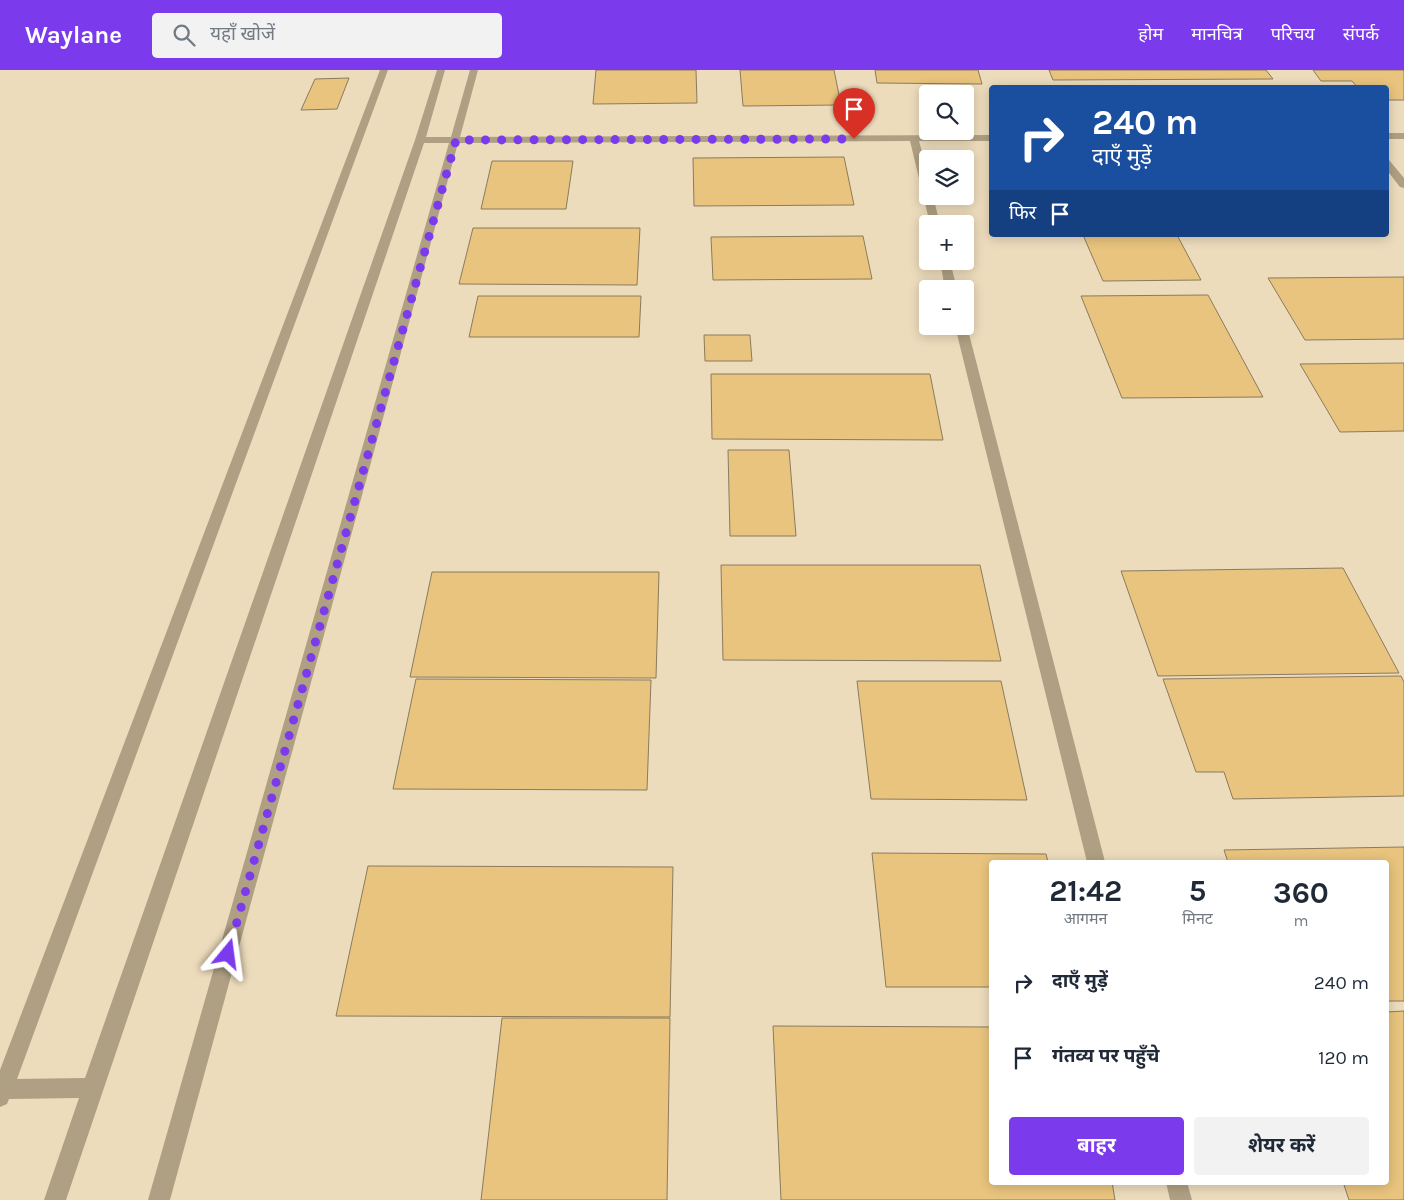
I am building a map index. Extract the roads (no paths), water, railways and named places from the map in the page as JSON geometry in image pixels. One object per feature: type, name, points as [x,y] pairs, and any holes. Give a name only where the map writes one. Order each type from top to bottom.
[{"type":"street","points":[[92,1088],[1,1092],[384,70]]},
{"type":"street","points":[[56,1200],[92,1088],[420,140],[441,70]]},
{"type":"street","points":[[159,1200],[474,70]]},
{"type":"street","points":[[1389,136],[1404,136]]},
{"type":"street","points":[[420,140],[989,138]]},
{"type":"street","points":[[914,139],[919,159]]},
{"type":"street","points":[[1389,166],[1404,185]]},
{"type":"street","points":[[963,335],[1095,860]]},
{"type":"street","points":[[1177,1185],[1181,1200]]}]
